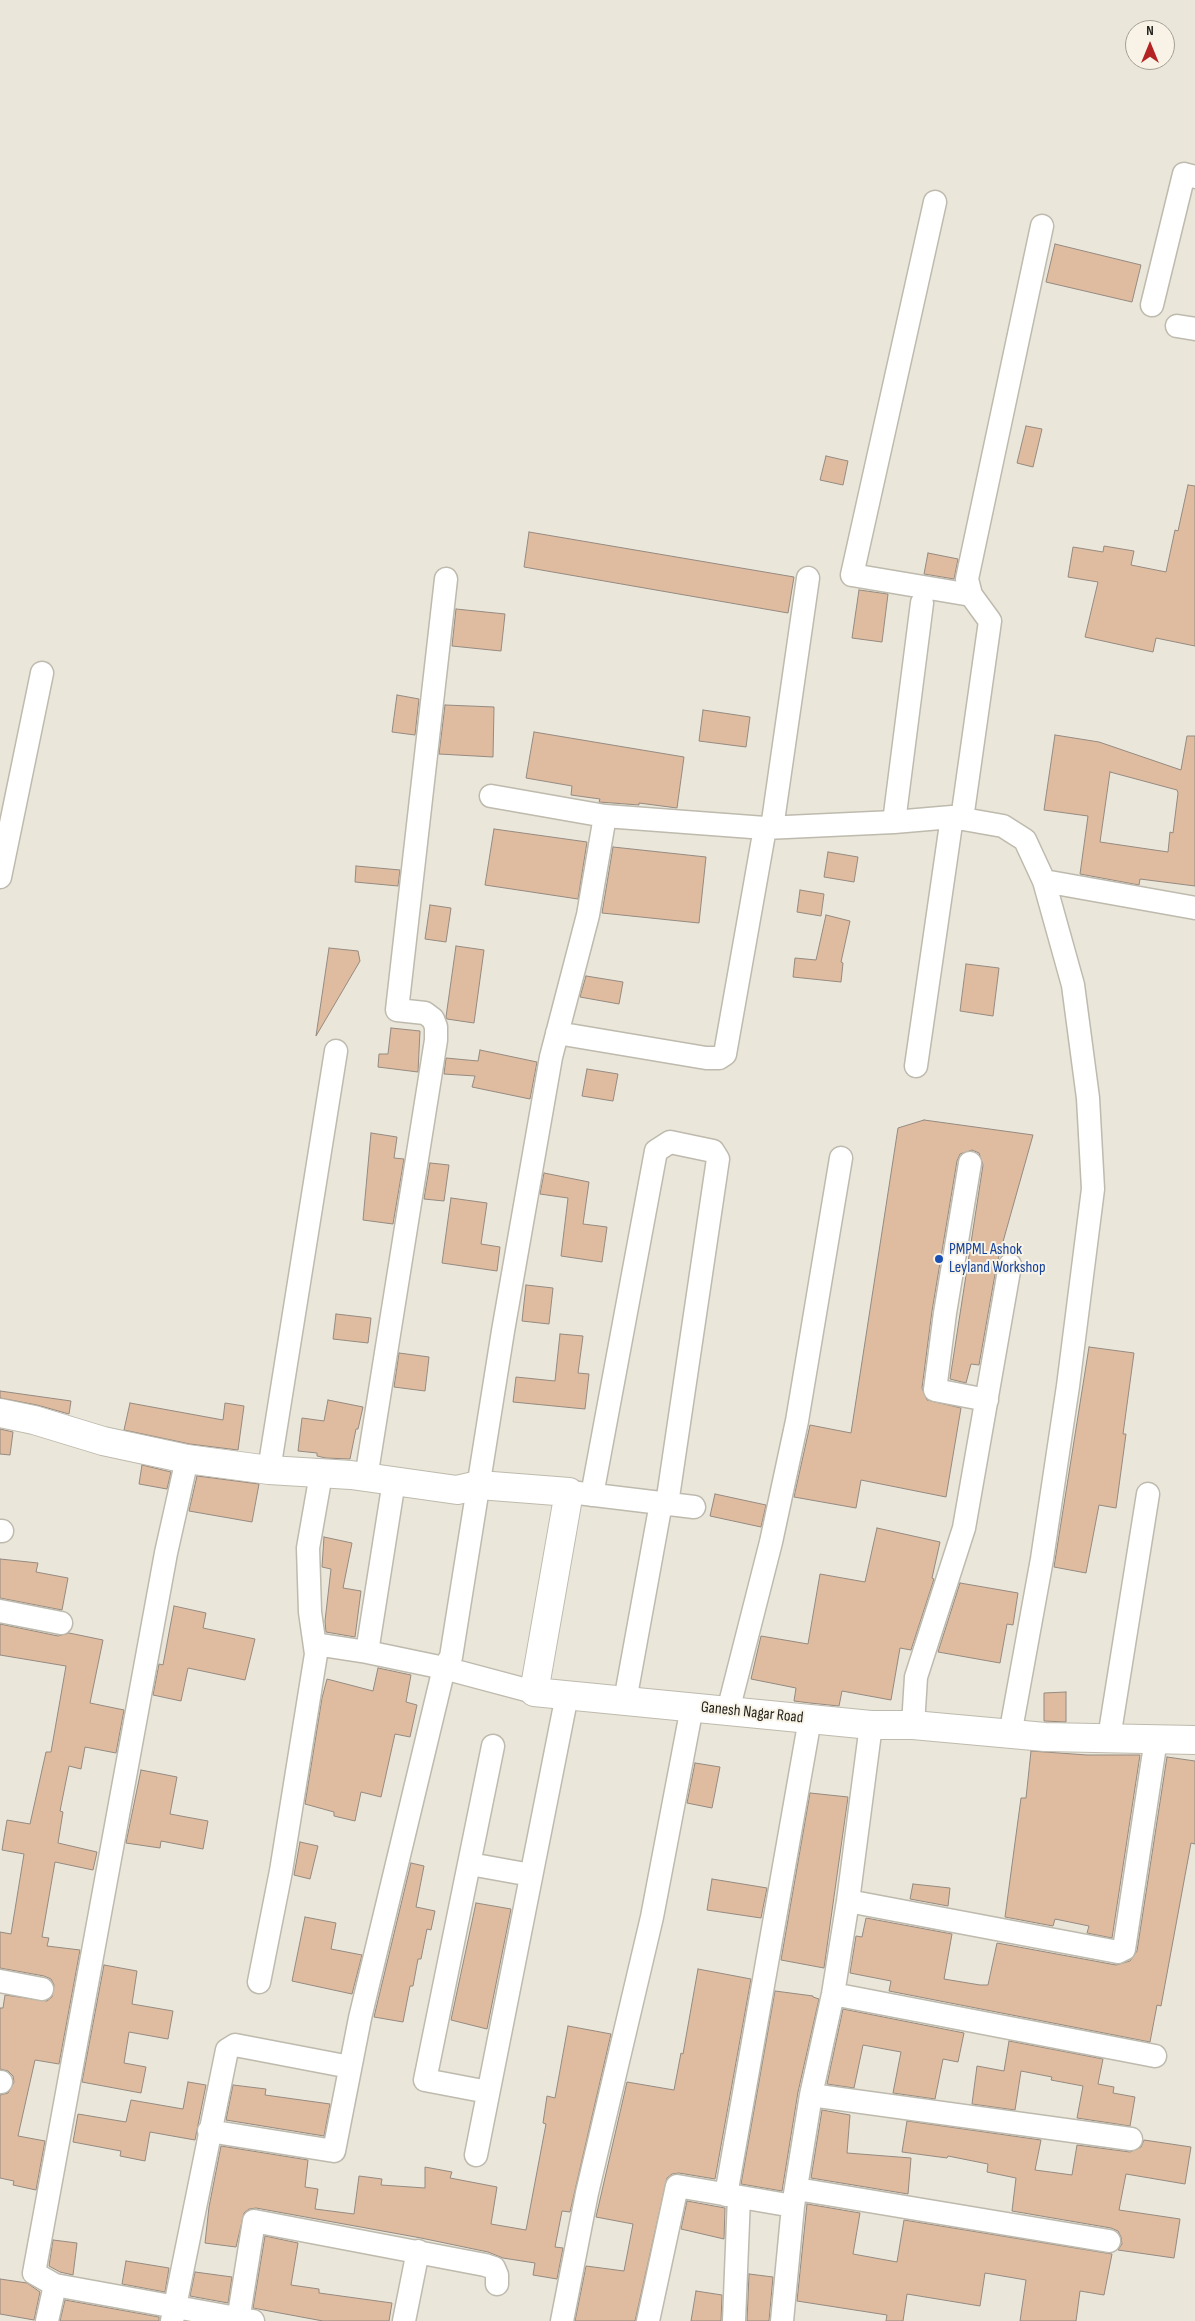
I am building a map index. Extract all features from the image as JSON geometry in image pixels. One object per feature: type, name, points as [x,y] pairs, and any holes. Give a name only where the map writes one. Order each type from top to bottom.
[{"type":"street","points":[[1152,305],[1184,174],[1195,177]]},
{"type":"street","points":[[935,202],[852,575],[971,595]]},
{"type":"street","points":[[916,1066],[990,621],[971,595],[967,579],[1042,226]]},
{"type":"street","points":[[557,1033],[706,1058],[719,1058],[725,1054],[768,828],[808,578]]},
{"type":"street","points":[[366,1478],[436,1040],[436,1027],[433,1019],[425,1014],[397,1010],[446,579]]},
{"type":"street","points":[[894,822],[922,603]]},
{"type":"street","points":[[0,877],[42,673]]},
{"type":"street","points":[[490,796],[605,816],[768,828],[957,818],[1003,826],[1025,840],[1044,881],[1072,985],[1088,1098],[1093,1189],[1066,1405],[1042,1559],[1010,1735]]},
{"type":"street","points":[[209,2131],[334,2151],[360,2018],[444,1668],[451,1657],[505,1321],[557,1033],[588,915],[605,816]]},
{"type":"street","points":[[1044,881],[1195,908]]},
{"type":"street","points":[[269,1470],[336,1051]]},
{"type":"street","points":[[534,1692],[581,1494],[656,1151],[670,1142],[713,1151],[718,1159],[664,1504],[624,1700]]},
{"type":"street","points":[[728,1711],[771,1542],[798,1421],[841,1158]]},
{"type":"street","points":[[970,1164],[945,1313],[935,1390],[987,1400]]},
{"type":"street","points":[[913,1725],[916,1677],[964,1528],[1010,1265]]},
{"type":"street","points":[[0,1413],[34,1420],[104,1441],[187,1459],[269,1470],[394,1481],[457,1490],[479,1485],[694,1507]]},
{"type":"street","points":[[187,1459],[166,1553],[34,2273],[55,2285],[173,2314],[243,2320],[254,2222],[418,2251],[494,2268],[497,2275],[497,2284]]},
{"type":"street","points":[[258,1982],[281,1871],[313,1671],[315,1644],[310,1612],[308,1548],[321,1474]]},
{"type":"street","points":[[367,1652],[394,1481]]},
{"type":"street","points":[[1109,1738],[1148,1494]]},
{"type":"street","points":[[0,1611],[61,1623]]},
{"type":"street","name":"Ganesh Nagar Road","points":[[315,1644],[367,1652],[444,1668],[534,1692],[870,1725],[913,1725],[1010,1735],[1195,1740]]},
{"type":"street","points":[[476,2155],[567,1695]]},
{"type":"street","points":[[562,2321],[586,2193],[652,1917],[692,1707]]},
{"type":"street","points":[[734,2321],[733,2196],[810,1719]]},
{"type":"street","points":[[782,2321],[795,2198],[811,2095],[833,1994],[848,1901],[870,1725]]},
{"type":"street","points":[[848,1901],[1118,1952],[1124,1949],[1156,1739]]},
{"type":"street","points":[[488,2092],[425,2080],[493,1746]]},
{"type":"street","points":[[470,1864],[531,1875]]},
{"type":"street","points":[[0,1981],[42,1989]]},
{"type":"street","points":[[833,1994],[1154,2056]]},
{"type":"street","points":[[173,2314],[223,2062],[230,2046],[235,2045],[350,2067]]},
{"type":"street","points":[[811,2095],[1131,2139]]},
{"type":"street","points":[[648,2321],[677,2186],[733,2196],[795,2198],[1109,2241]]},
{"type":"street","points":[[404,2321],[418,2251]]},
{"type":"street","points":[[47,2321],[55,2285]]},
{"type":"building","points":[[1055,244],[1141,265],[1132,302],[1046,282]]},
{"type":"building","points":[[1026,426],[1042,429],[1033,467],[1017,463]]},
{"type":"building","points":[[826,456],[848,461],[843,485],[820,480]]},
{"type":"building","points":[[1188,485],[1195,486],[1195,646],[1156,638],[1153,652],[1085,637],[1098,582],[1068,577],[1073,547],[1103,552],[1104,546],[1134,551],[1131,565],[1166,572],[1175,530],[1178,531]]},
{"type":"building","points":[[529,532],[794,577],[788,613],[524,567]]},
{"type":"building","points":[[928,553],[958,559],[954,579],[924,574]]},
{"type":"building","points":[[859,590],[888,594],[882,642],[852,638]]},
{"type":"building","points":[[456,609],[505,614],[501,651],[452,646]]},
{"type":"building","points":[[397,695],[419,699],[415,735],[392,732]]},
{"type":"building","points":[[445,705],[494,707],[493,757],[439,754]]},
{"type":"building","points":[[703,710],[750,717],[746,747],[699,741]]},
{"type":"building","points":[[534,732],[684,757],[677,808],[639,803],[639,805],[599,802],[600,799],[571,795],[572,786],[526,778]]},
{"type":"building","points":[[1055,735],[1099,742],[1181,770],[1187,736],[1195,736],[1195,886],[1140,879],[1139,885],[1080,874],[1088,816],[1044,810]],"holes":[[[1110,772],[1177,790],[1173,833],[1170,832],[1168,852],[1100,842]]]},
{"type":"building","points":[[494,829],[587,842],[578,899],[485,885]]},
{"type":"building","points":[[613,847],[706,857],[699,923],[602,913]]},
{"type":"building","points":[[828,852],[858,857],[854,882],[824,877]]},
{"type":"building","points":[[356,866],[400,870],[398,886],[355,882]]},
{"type":"building","points":[[800,890],[824,894],[821,916],[797,912]]},
{"type":"building","points":[[430,905],[451,908],[446,942],[425,939]]},
{"type":"building","points":[[826,915],[850,921],[841,962],[843,963],[841,982],[793,977],[795,958],[816,960]]},
{"type":"building","points":[[456,946],[484,950],[474,1023],[447,1019],[446,1017]]},
{"type":"building","points":[[329,948],[358,951],[360,961],[316,1036]]},
{"type":"building","points":[[966,964],[999,968],[993,1016],[960,1011]]},
{"type":"building","points":[[586,976],[623,982],[619,1004],[580,997]]},
{"type":"building","points":[[391,1028],[420,1031],[418,1072],[378,1067],[379,1054],[388,1054]]},
{"type":"building","points":[[480,1050],[537,1062],[530,1099],[472,1087],[475,1076],[444,1074],[446,1058],[478,1061]]},
{"type":"building","points":[[587,1069],[618,1074],[613,1101],[582,1096]]},
{"type":"building","name":"PMPML Ashok Leyland Workshop","points":[[924,1120],[1033,1135],[997,1263],[979,1365],[971,1364],[966,1383],[950,1379],[983,1165],[979,1153],[972,1150],[960,1154],[957,1161],[932,1311],[922,1388],[927,1400],[961,1408],[946,1497],[861,1480],[856,1508],[794,1497],[810,1425],[851,1433],[898,1128]]},
{"type":"building","points":[[371,1133],[397,1137],[394,1158],[404,1159],[393,1224],[363,1220]]},
{"type":"building","points":[[430,1163],[449,1165],[444,1201],[424,1199]]},
{"type":"building","points":[[544,1173],[589,1182],[583,1224],[607,1227],[602,1262],[561,1256],[568,1198],[540,1194]]},
{"type":"building","points":[[451,1198],[487,1203],[481,1244],[500,1247],[497,1271],[442,1263]]},
{"type":"building","points":[[526,1285],[553,1288],[549,1324],[522,1321]]},
{"type":"building","points":[[336,1314],[371,1318],[368,1343],[333,1339]]},
{"type":"building","points":[[560,1334],[583,1336],[578,1373],[589,1374],[585,1409],[513,1402],[516,1377],[555,1381]]},
{"type":"building","points":[[1089,1347],[1134,1353],[1123,1434],[1126,1434],[1116,1508],[1099,1505],[1086,1573],[1054,1567]]},
{"type":"building","points":[[399,1353],[429,1357],[425,1391],[394,1387]]},
{"type":"building","points":[[0,1391],[71,1401],[69,1414],[37,1405],[0,1398]]},
{"type":"building","points":[[328,1400],[363,1407],[350,1459],[326,1458],[317,1456],[317,1453],[298,1451],[302,1418],[324,1421]]},
{"type":"building","points":[[130,1403],[223,1420],[225,1403],[244,1406],[238,1450],[190,1444],[124,1430]]},
{"type":"building","points":[[0,1429],[13,1432],[10,1455],[0,1454]]},
{"type":"building","points":[[142,1465],[171,1472],[167,1489],[139,1484]]},
{"type":"building","points":[[197,1476],[259,1484],[252,1522],[189,1511]]},
{"type":"building","points":[[715,1494],[766,1505],[761,1527],[710,1516]]},
{"type":"building","points":[[877,1528],[940,1542],[932,1578],[934,1579],[911,1650],[900,1648],[891,1700],[842,1691],[839,1706],[794,1701],[796,1688],[751,1679],[761,1636],[808,1644],[820,1574],[865,1582]]},
{"type":"building","points":[[324,1537],[352,1543],[343,1588],[361,1591],[355,1637],[326,1632],[325,1621],[331,1569],[322,1567]]},
{"type":"building","points":[[0,1559],[38,1563],[36,1572],[68,1578],[62,1610],[0,1598]]},
{"type":"building","points":[[960,1583],[1018,1593],[1013,1625],[1007,1624],[1000,1663],[938,1652]]},
{"type":"building","points":[[174,1606],[206,1613],[203,1628],[255,1639],[245,1680],[188,1668],[181,1701],[153,1695],[159,1664],[163,1665]]},
{"type":"building","points":[[0,1624],[58,1636],[69,1633],[103,1640],[90,1703],[124,1710],[116,1753],[85,1747],[81,1769],[69,1766],[60,1811],[63,1812],[58,1843],[97,1852],[93,1870],[55,1862],[42,1937],[49,1938],[47,1946],[80,1950],[59,2064],[35,2060],[18,2136],[45,2141],[36,2190],[13,2185],[14,2181],[0,2178],[0,2095],[8,2093],[14,2082],[13,2076],[8,2071],[0,2069],[0,2008],[3,2008],[5,1995],[47,2001],[52,1997],[54,1985],[51,1979],[44,1976],[0,1968],[0,1932],[11,1934],[24,1854],[2,1850],[7,1820],[30,1824],[46,1752],[51,1752],[66,1666],[0,1655]]},
{"type":"building","points":[[378,1668],[411,1675],[406,1702],[417,1705],[410,1737],[395,1734],[381,1797],[361,1792],[355,1821],[334,1816],[334,1812],[305,1804],[322,1698],[327,1679],[373,1691]]},
{"type":"building","points":[[1066,1692],[1066,1722],[1044,1721],[1044,1693]]},
{"type":"building","points":[[1031,1751],[1087,1755],[1140,1755],[1112,1938],[1087,1933],[1089,1926],[1055,1919],[1053,1926],[1005,1917],[1021,1798],[1026,1798]]},
{"type":"building","points":[[1167,1757],[1195,1761],[1195,1844],[1191,1843],[1161,2006],[1157,2005],[1150,2042],[889,1991],[891,1981],[850,1973],[856,1936],[862,1937],[866,1918],[952,1934],[944,1979],[980,1985],[988,1985],[997,1943],[1116,1965],[1130,1961],[1137,1951]]},
{"type":"building","points":[[695,1763],[720,1767],[712,1808],[687,1803]]},
{"type":"building","points":[[141,1770],[177,1777],[170,1814],[208,1821],[203,1849],[161,1841],[160,1848],[126,1843]]},
{"type":"building","points":[[810,1793],[848,1797],[824,1968],[781,1960]]},
{"type":"building","points":[[300,1842],[318,1846],[310,1879],[294,1875]]},
{"type":"building","points":[[411,1863],[424,1866],[416,1907],[435,1911],[431,1930],[427,1929],[421,1959],[418,1959],[413,1986],[410,1986],[403,2022],[374,2017]]},
{"type":"building","points":[[712,1879],[767,1888],[761,1918],[707,1910]]},
{"type":"building","points":[[913,1884],[950,1888],[948,1906],[910,1899]]},
{"type":"building","points":[[476,1903],[511,1909],[487,2029],[451,2020]]},
{"type":"building","points":[[305,1917],[336,1923],[331,1949],[362,1955],[352,1994],[292,1981]]},
{"type":"building","points":[[104,1965],[137,1971],[132,2004],[173,2011],[168,2039],[129,2032],[124,2063],[146,2067],[141,2093],[82,2082]]},
{"type":"building","points":[[698,1969],[751,1979],[715,2179],[679,2173],[672,2174],[667,2178],[635,2321],[575,2321],[586,2266],[624,2271],[633,2224],[596,2217],[627,2082],[674,2090],[681,2053],[683,2054]]},
{"type":"building","points":[[775,1991],[813,1996],[819,1999],[798,2092],[782,2191],[741,2184]]},
{"type":"building","points":[[843,2009],[964,2033],[958,2062],[943,2059],[935,2099],[893,2093],[901,2052],[863,2045],[854,2088],[827,2084]]},
{"type":"building","points":[[568,2026],[611,2034],[570,2212],[562,2211],[555,2247],[563,2248],[557,2279],[533,2275],[535,2263],[503,2258],[488,2252],[421,2238],[256,2208],[249,2209],[244,2213],[236,2247],[205,2243],[209,2207],[221,2146],[308,2160],[305,2187],[318,2189],[315,2209],[354,2214],[359,2176],[382,2179],[381,2185],[425,2188],[425,2167],[452,2172],[450,2178],[497,2187],[491,2224],[526,2230],[546,2124],[543,2123],[547,2096],[555,2098]]},
{"type":"building","points":[[1009,2041],[1103,2059],[1098,2084],[1114,2087],[1113,2093],[1135,2097],[1130,2126],[1077,2118],[1083,2086],[1051,2080],[1052,2077],[1021,2071],[1015,2110],[972,2104],[977,2066],[1004,2071]]},
{"type":"building","points":[[188,2082],[206,2085],[195,2140],[150,2132],[145,2161],[120,2156],[121,2151],[73,2142],[78,2114],[126,2122],[131,2100],[183,2109]]},
{"type":"building","points":[[233,2085],[266,2089],[265,2095],[330,2104],[324,2136],[226,2120]]},
{"type":"building","points":[[822,2110],[850,2115],[847,2153],[911,2158],[908,2194],[811,2178]]},
{"type":"building","points":[[907,2121],[1041,2140],[1035,2170],[1072,2175],[1077,2145],[1130,2152],[1141,2147],[1144,2140],[1191,2147],[1185,2184],[1126,2174],[1119,2210],[1180,2219],[1174,2258],[1118,2250],[1122,2244],[1121,2237],[1118,2231],[1111,2228],[1012,2211],[1016,2178],[987,2172],[988,2164],[948,2156],[947,2158],[902,2152]]},
{"type":"building","points":[[687,2201],[725,2208],[724,2239],[681,2229]]},
{"type":"building","points":[[807,2204],[860,2213],[853,2254],[897,2262],[904,2220],[1112,2254],[1104,2295],[1080,2291],[1076,2321],[1020,2321],[1026,2280],[985,2273],[980,2306],[907,2294],[903,2321],[886,2321],[887,2315],[797,2301]]},
{"type":"building","points":[[265,2236],[298,2243],[291,2285],[319,2289],[319,2293],[392,2303],[389,2321],[323,2321],[253,2308]]},
{"type":"building","points":[[53,2240],[77,2243],[73,2275],[60,2272],[49,2266]]},
{"type":"building","points":[[126,2261],[169,2268],[165,2292],[122,2284]]},
{"type":"building","points":[[195,2272],[232,2277],[228,2303],[190,2296]]},
{"type":"building","points":[[749,2274],[773,2277],[769,2321],[747,2321]]},
{"type":"building","points":[[0,2279],[27,2283],[40,2292],[34,2320],[0,2314]]},
{"type":"building","points":[[696,2291],[722,2295],[721,2321],[691,2321]]},
{"type":"building","points":[[65,2300],[159,2317],[159,2321],[60,2321]]},
{"type":"place","name":"PMPML Ashok Leyland Workshop","points":[[939,1259]]}]
